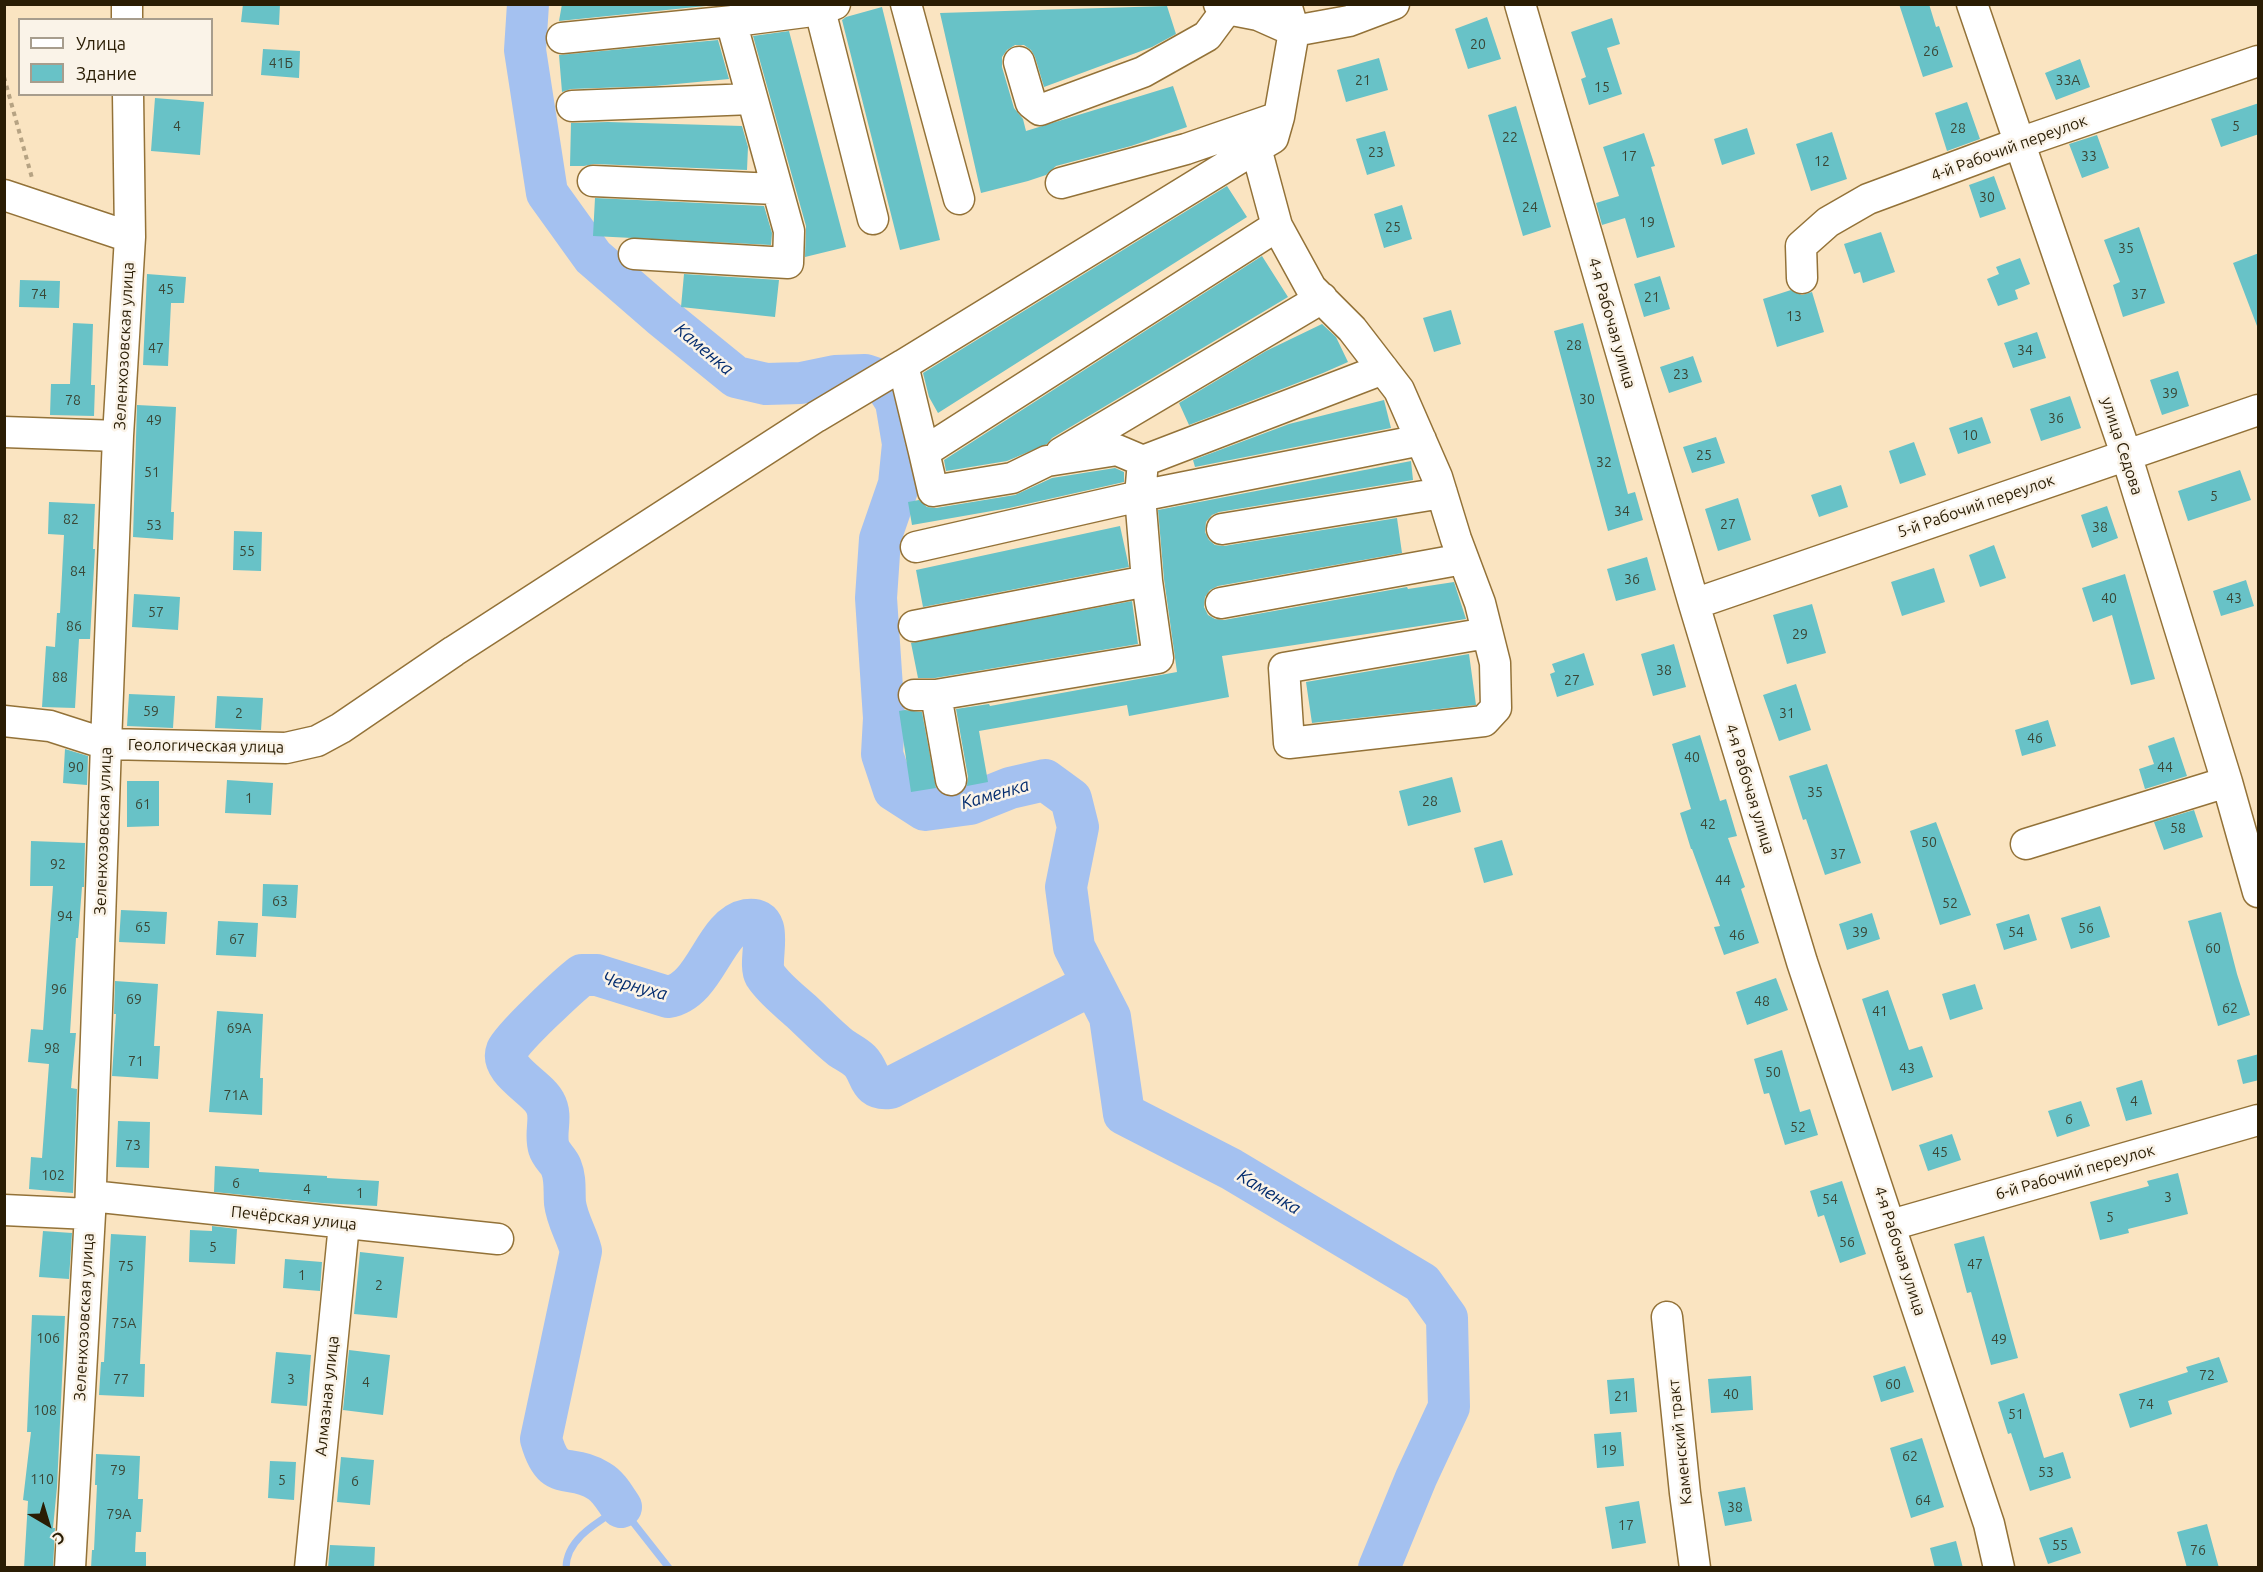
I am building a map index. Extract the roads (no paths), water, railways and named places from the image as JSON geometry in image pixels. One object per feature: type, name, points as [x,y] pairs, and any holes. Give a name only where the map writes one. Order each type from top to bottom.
[{"type":"street","points":[[906,4],[958,199]]},
{"type":"street","points":[[1019,62],[1030,103],[1040,110],[1143,72],[1207,36],[1223,7],[1258,15],[1349,21],[1394,4]]},
{"type":"street","name":"4-я Рабочая улица","points":[[1520,4],[1694,604],[1802,962],[1989,1524],[2000,1568]]},
{"type":"street","name":"улица Седова","points":[[1972,4],[2126,454],[2259,892]]},
{"type":"street","points":[[562,38],[731,21],[824,6],[873,219]]},
{"type":"street","name":"Геологическая улица","points":[[4,721],[50,726],[105,744],[286,748],[317,741],[341,728],[454,651],[816,417],[1273,138],[1279,117],[1290,18]]},
{"type":"street","points":[[634,254],[788,263],[789,231],[731,21]]},
{"type":"street","name":"4-й Рабочий переулок","points":[[1802,278],[1801,246],[1828,222],[1868,199],[2019,143],[2259,61]]},
{"type":"street","name":"Зеленхозовская улица","points":[[70,1568],[90,1205],[105,744],[118,436],[130,237],[128,96]]},
{"type":"street","points":[[572,106],[752,99]]},
{"type":"street","points":[[1061,183],[1186,149],[1279,117]]},
{"type":"street","points":[[1257,148],[1277,226],[1311,288],[1352,329],[1399,390],[1442,493],[1480,603],[1495,663],[1496,708],[1484,721],[1290,743],[1284,668],[1487,633]]},
{"type":"street","points":[[593,181],[776,189]]},
{"type":"street","points":[[4,195],[130,237]]},
{"type":"street","points":[[924,452],[1277,226]]},
{"type":"street","points":[[903,364],[933,491],[1012,478],[1047,461],[1322,298]]},
{"type":"street","points":[[1047,461],[1117,450],[1143,460],[1383,369]]},
{"type":"street","name":"5-й Рабочий переулок","points":[[1694,604],[2259,410]]},
{"type":"street","points":[[4,432],[118,436]]},
{"type":"street","points":[[916,547],[1140,496],[1421,440]]},
{"type":"street","points":[[951,780],[925,695],[1158,658],[1147,581],[1140,496],[1143,460]]},
{"type":"street","points":[[1222,529],[1442,493]]},
{"type":"street","points":[[1221,603],[1463,558]]},
{"type":"street","points":[[914,626],[1147,581]]},
{"type":"street","points":[[2026,844],[2227,782]]},
{"type":"street","name":"6-й Рабочий переулок","points":[[1891,1225],[2259,1120]]},
{"type":"street","name":"Печёрская улица","points":[[4,1210],[90,1205],[344,1224],[498,1239]]},
{"type":"street","name":"Алмазная улица","points":[[310,1568],[344,1224]]},
{"type":"street","name":"Каменский тракт","points":[[1667,1317],[1695,1568]]},
{"type":"waterway","name":"Каменка","points":[[528,4],[525,50],[547,193],[593,257],[736,377],[766,384],[801,383],[835,376],[865,375],[883,381],[896,402],[903,444],[899,484],[880,539],[876,598],[884,718],[882,754],[894,790],[925,810],[970,804],[1010,788],[1045,780],[1071,799],[1078,827],[1066,887],[1074,947],[1110,1017],[1124,1114],[1231,1169],[1422,1283],[1447,1318],[1449,1407],[1416,1478],[1379,1568]]},
{"type":"waterway","name":"Чернуха","points":[[621,1507],[603,1483],[588,1476],[564,1470],[551,1462],[541,1439],[581,1251],[566,1209],[563,1172],[549,1148],[547,1108],[541,1097],[508,1064],[507,1050],[519,1035],[582,975],[597,975],[668,997],[681,992],[701,972],[726,934],[736,925],[747,920],[756,920],[764,932],[763,968],[765,975],[782,994],[831,1039],[860,1061],[877,1087],[890,1088],[1093,984]]},
{"type":"waterway","name":"Чернуха","points":[[566,1568],[568,1557],[578,1539],[621,1507],[669,1568]]}]
